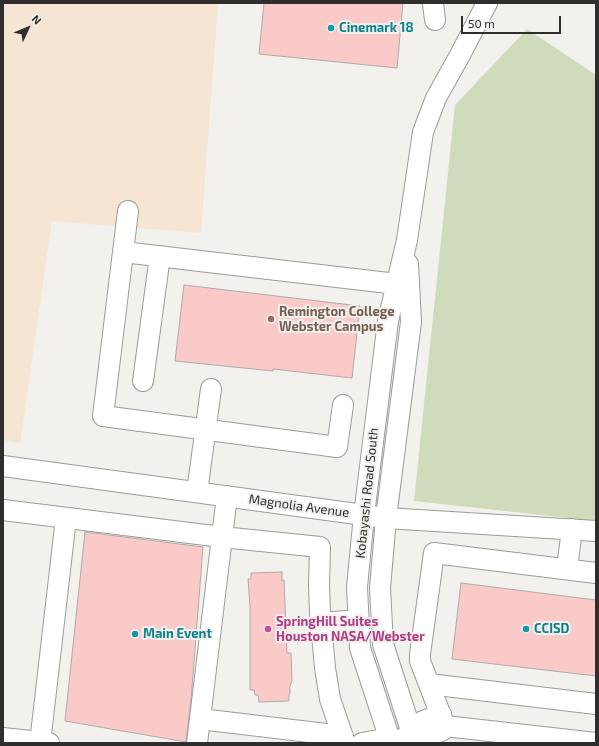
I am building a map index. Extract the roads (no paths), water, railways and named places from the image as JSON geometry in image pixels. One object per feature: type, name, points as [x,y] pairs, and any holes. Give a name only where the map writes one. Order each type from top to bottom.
[{"type":"street","name":"Kobayashi Road South","points":[[391,743],[360,648],[357,587],[364,515],[388,321],[407,240],[423,132],[436,98],[487,3]]},
{"type":"street","points":[[128,211],[103,416],[337,446],[343,405]]},
{"type":"street","name":"Kobayashi Road South","points":[[407,240],[411,322],[386,518],[380,588],[383,644],[408,740]]},
{"type":"street","points":[[123,252],[397,284]]},
{"type":"street","points":[[143,381],[160,256]]},
{"type":"street","points":[[197,492],[212,390]]},
{"type":"street","name":"Magnolia Avenue","points":[[3,466],[386,518],[596,531]]},
{"type":"street","points":[[197,743],[227,496]]},
{"type":"street","points":[[3,510],[320,548],[320,623],[324,668],[330,699],[344,740],[200,719]]},
{"type":"street","points":[[3,738],[43,743],[66,518]]},
{"type":"street","points":[[568,569],[572,530]]},
{"type":"street","points":[[408,740],[425,738],[443,730],[443,720],[420,661],[434,553],[596,573]]},
{"type":"street","points":[[320,623],[359,620]]},
{"type":"street","points":[[429,684],[596,704]]},
{"type":"street","points":[[443,720],[596,743]]},
{"type":"street","points":[[362,743],[378,740],[385,743]]},
{"type":"place","name":"Cinemark 18","points":[[331,28]]},
{"type":"place","name":"Remington College Webster Campus","points":[[271,319]]},
{"type":"place","name":"SpringHill Suites Houston NASA/Webster","points":[[268,629]]},
{"type":"place","name":"CCISD","points":[[526,629]]},
{"type":"place","name":"Main Event","points":[[135,634]]}]
